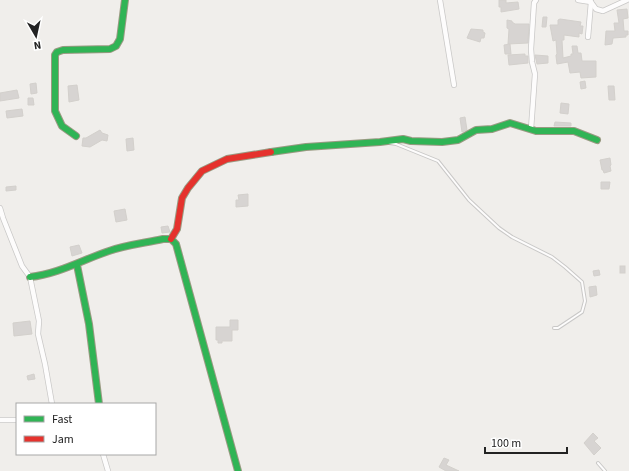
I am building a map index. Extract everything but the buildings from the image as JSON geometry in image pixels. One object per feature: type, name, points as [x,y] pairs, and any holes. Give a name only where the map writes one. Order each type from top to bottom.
[{"type":"street","points":[[76,136],[66,131],[57,119],[55,111],[55,55],[57,52],[63,50],[110,49],[116,46],[120,39],[125,0]]},
{"type":"street","points":[[440,0],[454,85]]},
{"type":"street","points":[[531,129],[535,74],[531,50],[534,3],[536,0]]},
{"type":"street","points":[[578,0],[591,1]]},
{"type":"street","points":[[591,1],[596,9],[603,11],[627,0]]},
{"type":"street","points":[[588,37],[591,1]]},
{"type":"street","points":[[171,239],[177,229],[182,198],[188,188],[202,172],[227,159],[306,147],[403,139],[411,141],[442,142],[458,140],[476,130],[492,129],[510,123],[536,131],[574,131],[597,140]]},
{"type":"street","points":[[0,208],[22,266],[30,277],[39,321],[38,334],[52,403]]},
{"type":"street","points":[[30,277],[39,277],[76,265],[109,251],[163,239],[171,239],[176,244],[238,471]]},
{"type":"street","points":[[76,265],[88,324],[99,403]]},
{"type":"street","points":[[0,420],[16,420]]},
{"type":"street","points":[[103,455],[108,471]]},
{"type":"lane","points":[[380,142],[396,144],[438,161],[469,200],[499,228],[512,237],[552,257],[582,282],[585,301],[582,312],[558,328],[554,328]]},
{"type":"lane","points":[[598,463],[605,471]]},
{"type":"traffic: fast","points":[[76,136],[62,126],[55,111],[55,55],[57,52],[63,50],[110,49],[116,46],[120,39],[125,0]]},
{"type":"traffic: fast","points":[[271,152],[306,147],[403,139],[411,141],[442,142],[458,140],[476,130],[492,129],[510,123],[536,131],[574,131],[597,140]]},
{"type":"traffic: fast","points":[[30,277],[60,270],[115,249],[163,239],[171,239],[176,244],[238,471]]},
{"type":"traffic: fast","points":[[77,265],[89,324],[99,403]]},
{"type":"traffic: jam","points":[[171,239],[177,229],[182,198],[202,171],[227,159],[271,152]]}]
